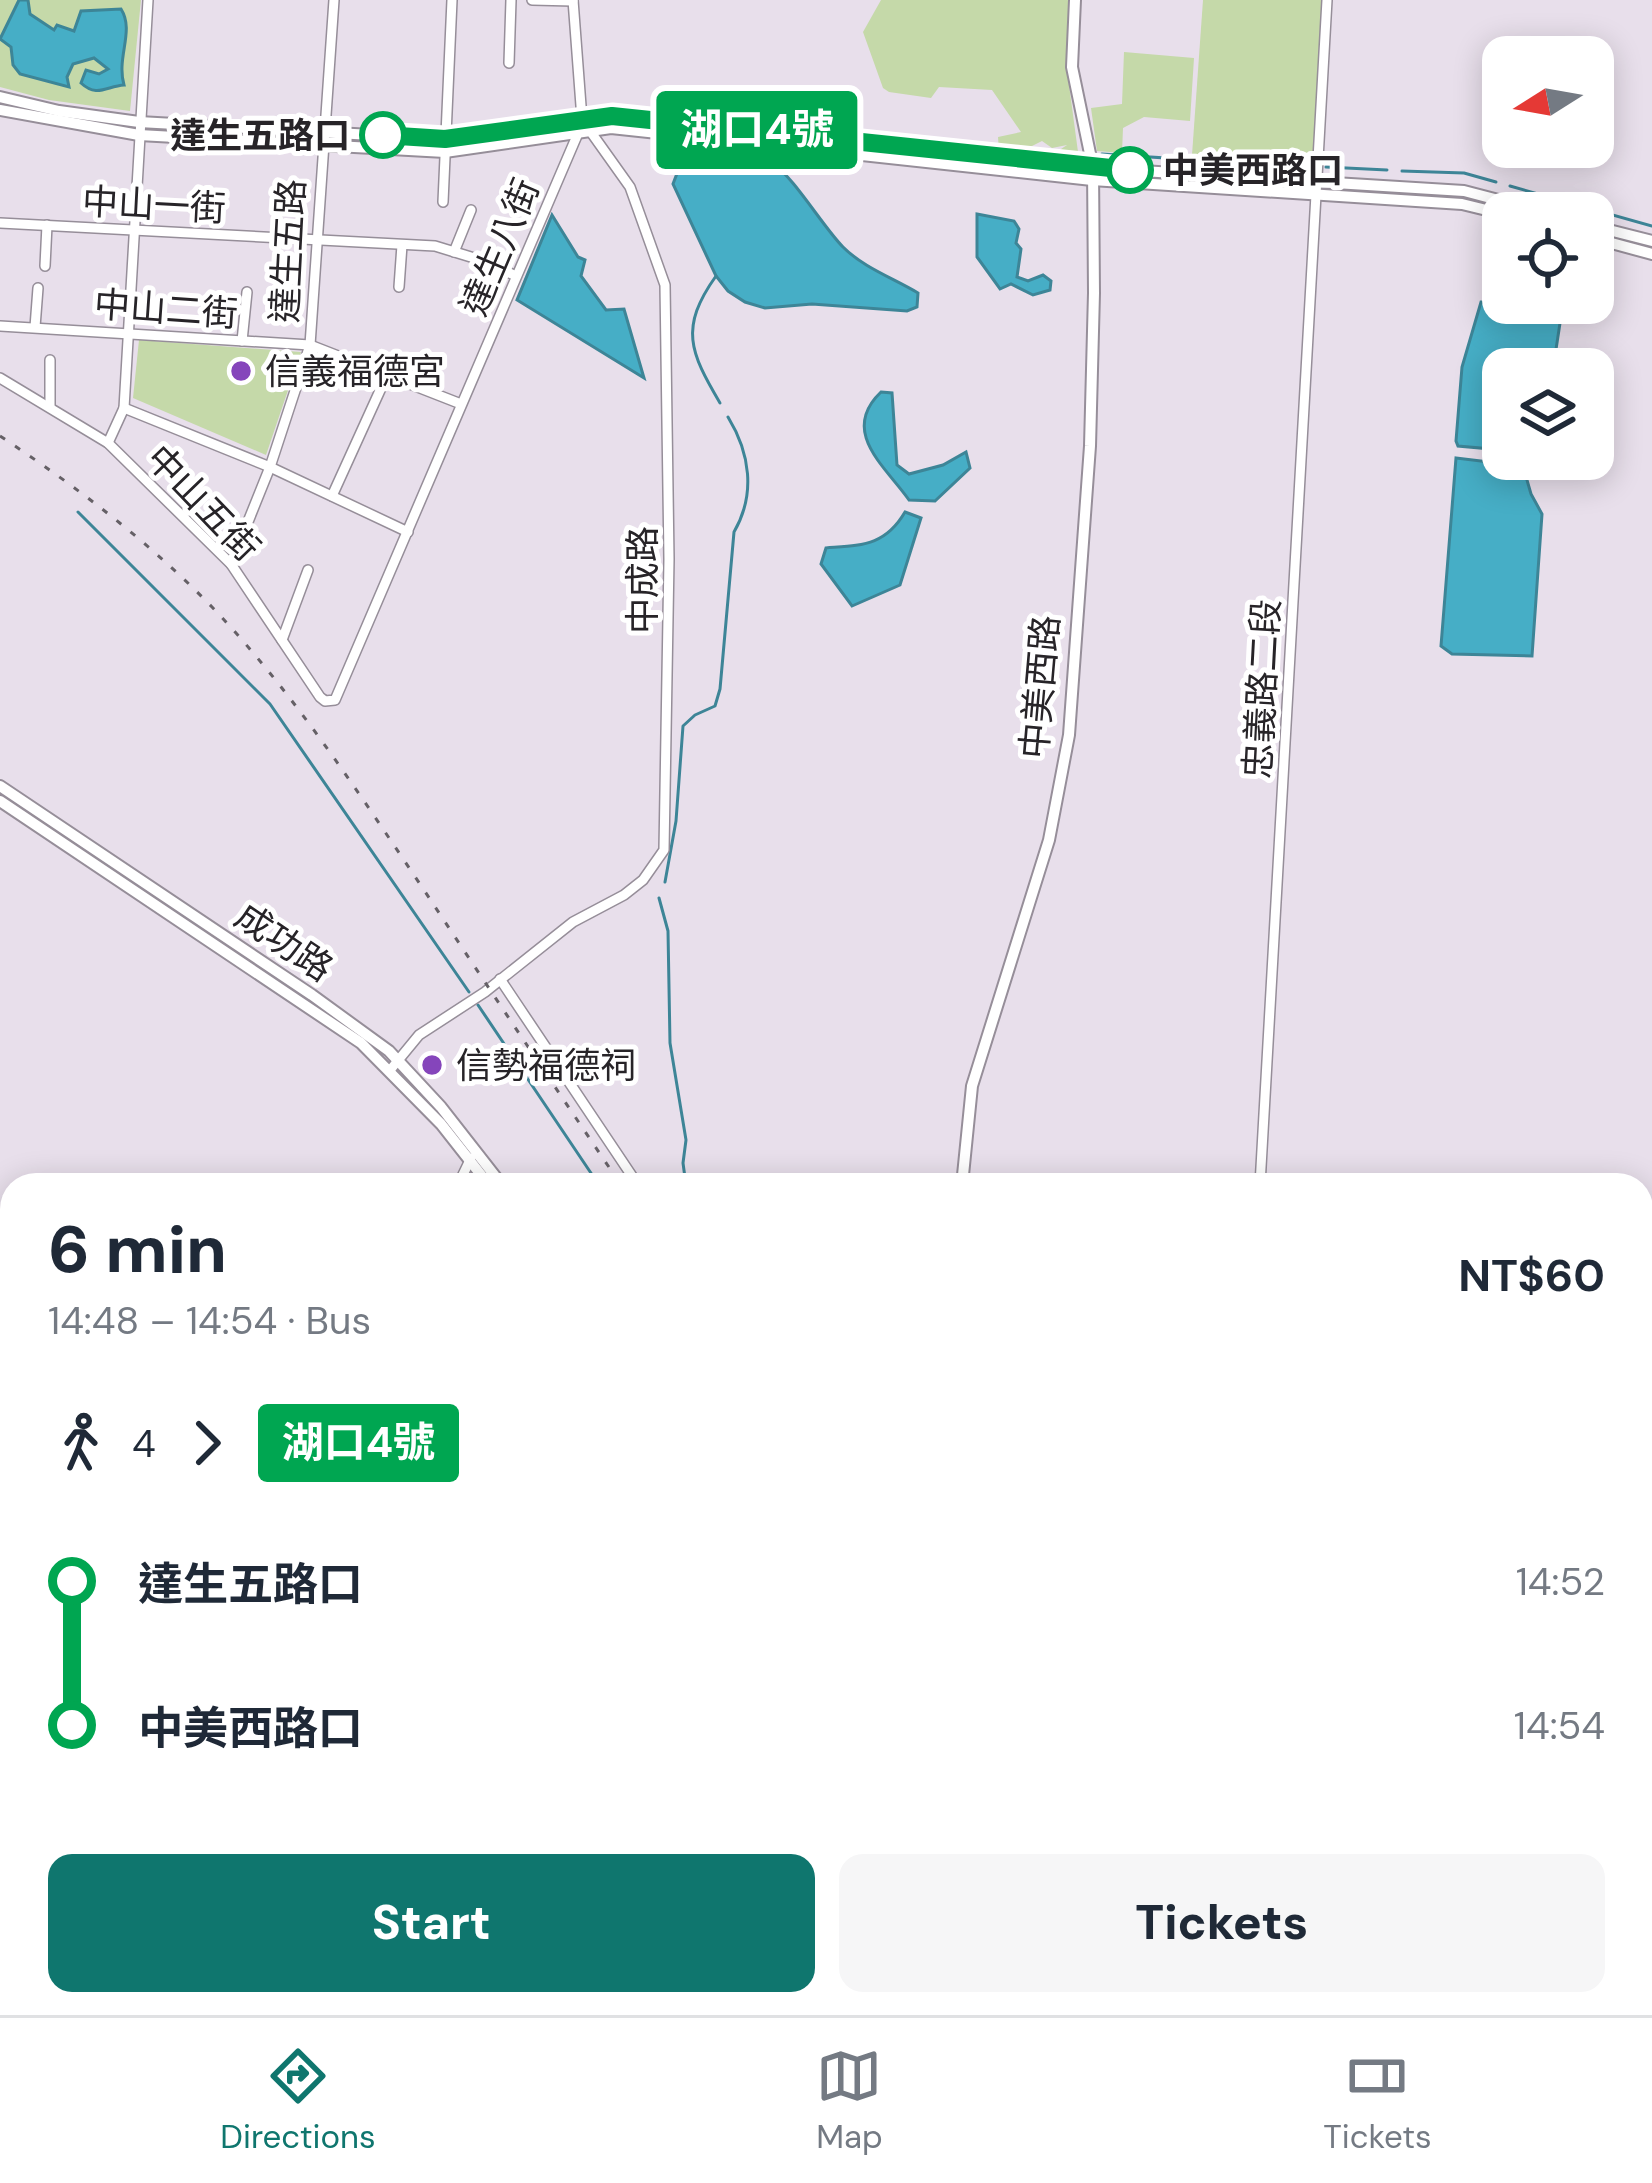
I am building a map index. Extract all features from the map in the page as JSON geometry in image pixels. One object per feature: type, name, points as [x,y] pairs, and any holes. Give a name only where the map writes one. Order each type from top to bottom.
[{"type":"street","points":[[108,443],[124,408],[148,0]]},
{"type":"street","name":"達生五路","points":[[231,564],[270,467],[310,345],[334,0]]},
{"type":"street","points":[[443,202],[452,0]]},
{"type":"street","points":[[509,63],[511,0]]},
{"type":"street","points":[[532,0],[573,1]]},
{"type":"street","name":"中美西路","points":[[963,1173],[972,1086],[1049,840],[1069,735],[1090,446],[1092,174],[1084,113],[1073,83],[1075,0]]},
{"type":"street","name":"忠義路二段","points":[[1261,1173],[1327,0]]},
{"type":"street","name":"達生八街","points":[[331,701],[340,695],[583,126],[573,1]]},
{"type":"street","points":[[0,97],[140,129],[323,131],[445,145]]},
{"type":"street","points":[[0,110],[140,129],[321,145],[445,145],[583,126],[612,116],[951,159],[1482,209]]},
{"type":"street","name":"中成路","points":[[395,1065],[419,1035],[573,922],[643,880],[664,850],[669,559],[664,284],[630,187],[583,126]]},
{"type":"street","points":[[1092,174],[1318,182],[1482,196]]},
{"type":"street","points":[[454,252],[471,210]]},
{"type":"street","name":"中山一街","points":[[0,223],[402,245],[454,252],[516,276]]},
{"type":"street","points":[[45,266],[47,226]]},
{"type":"street","points":[[1614,231],[1652,241]]},
{"type":"street","points":[[1614,244],[1652,254]]},
{"type":"street","points":[[399,287],[402,245]]},
{"type":"street","points":[[35,328],[38,288]]},
{"type":"street","points":[[242,340],[247,292]]},
{"type":"street","name":"中山二街","points":[[0,326],[310,345],[461,404]]},
{"type":"street","points":[[50,360],[50,406]]},
{"type":"street","points":[[332,496],[387,375]]},
{"type":"street","name":"中山五街","points":[[0,377],[108,443],[231,564],[320,697],[331,701]]},
{"type":"street","points":[[124,408],[270,467],[408,532]]},
{"type":"street","points":[[282,640],[308,570]]},
{"type":"street","name":"成功路","points":[[0,786],[312,995],[395,1065],[490,1173]]},
{"type":"street","name":"成功路","points":[[0,801],[395,1065]]},
{"type":"street","points":[[500,979],[630,1173]]},
{"type":"street","points":[[464,1173],[473,1157]]},
{"type":"street","name":"成功路","points":[[473,1157],[482,1173]]},
{"type":"green space","points":[[0,0],[141,0],[130,111],[49,100],[0,87]]},
{"type":"green space","points":[[881,0],[1070,0],[1067,70],[1078,152],[1072,158],[1059,158],[1058,151],[1067,145],[1052,148],[1042,141],[1024,150],[999,151],[998,137],[1021,132],[992,90],[939,87],[931,98],[883,88],[863,32]]},
{"type":"green space","points":[[1203,0],[1327,0],[1312,165],[1192,155]]},
{"type":"green space","points":[[1124,52],[1194,58],[1190,121],[1144,117],[1123,128],[1122,153],[1097,151],[1091,108],[1122,104]]},
{"type":"green space","points":[[139,340],[301,352],[266,455],[133,398]]},
{"type":"water","points":[[19,0],[28,0],[30,14],[54,30],[57,25],[74,31],[81,11],[121,9],[126,26],[124,85],[97,90],[81,83],[86,70],[99,74],[108,69],[94,58],[73,64],[67,77],[69,87],[20,74],[13,65],[11,47],[0,39]]},
{"type":"water","points":[[693,159],[774,165],[851,254],[918,293],[917,307],[907,311],[812,304],[765,308],[728,291],[716,276],[673,184],[681,163]]},
{"type":"water","points":[[977,214],[1014,221],[1021,249],[1017,277],[1028,281],[1043,275],[1051,281],[1050,290],[1033,295],[1011,284],[1000,289],[977,257]]},
{"type":"water","points":[[552,215],[578,257],[585,260],[581,276],[606,310],[624,309],[644,378],[517,300]]},
{"type":"water","points":[[1481,302],[1482,324],[1560,324],[1556,348],[1482,348],[1482,448],[1458,446],[1456,441],[1462,367]]},
{"type":"water","points":[[881,392],[892,393],[897,465],[909,474],[943,465],[966,452],[970,468],[935,501],[909,500],[871,449],[864,421]]},
{"type":"water","points":[[1456,458],[1482,461],[1482,480],[1527,480],[1542,514],[1532,656],[1452,654],[1441,646]]},
{"type":"water","points":[[905,512],[921,518],[900,585],[852,606],[821,564],[826,548],[881,538]]},
{"type":"waterway","points":[[1102,154],[1310,167]]},
{"type":"waterway","points":[[1326,167],[1387,170]]},
{"type":"waterway","points":[[1402,171],[1464,173],[1496,182]]},
{"type":"waterway","points":[[1510,186],[1652,226]]},
{"type":"waterway","points":[[716,276],[697,311],[693,340],[720,403]]},
{"type":"waterway","points":[[665,882],[676,821],[683,726],[715,706],[720,689],[734,532],[748,488],[745,459],[728,417]]},
{"type":"waterway","points":[[78,512],[270,704],[469,992]]},
{"type":"waterway","points":[[659,898],[668,931],[670,1043],[686,1140],[684,1173]]},
{"type":"waterway","points":[[478,1005],[591,1173]]},
{"type":"railway","points":[[0,436],[137,537],[212,607],[270,674],[375,817],[613,1173]]},
{"type":"bus line","name":"湖口4號","points":[[383,135],[445,139],[612,116],[1130,170]]},
{"type":"place","name":"達生五路口","points":[[383,135]]},
{"type":"place","name":"中美西路口","points":[[1130,170]]},
{"type":"place","name":"信義福德宮","points":[[241,371]]},
{"type":"place","name":"信勢福德祠","points":[[432,1065]]}]
